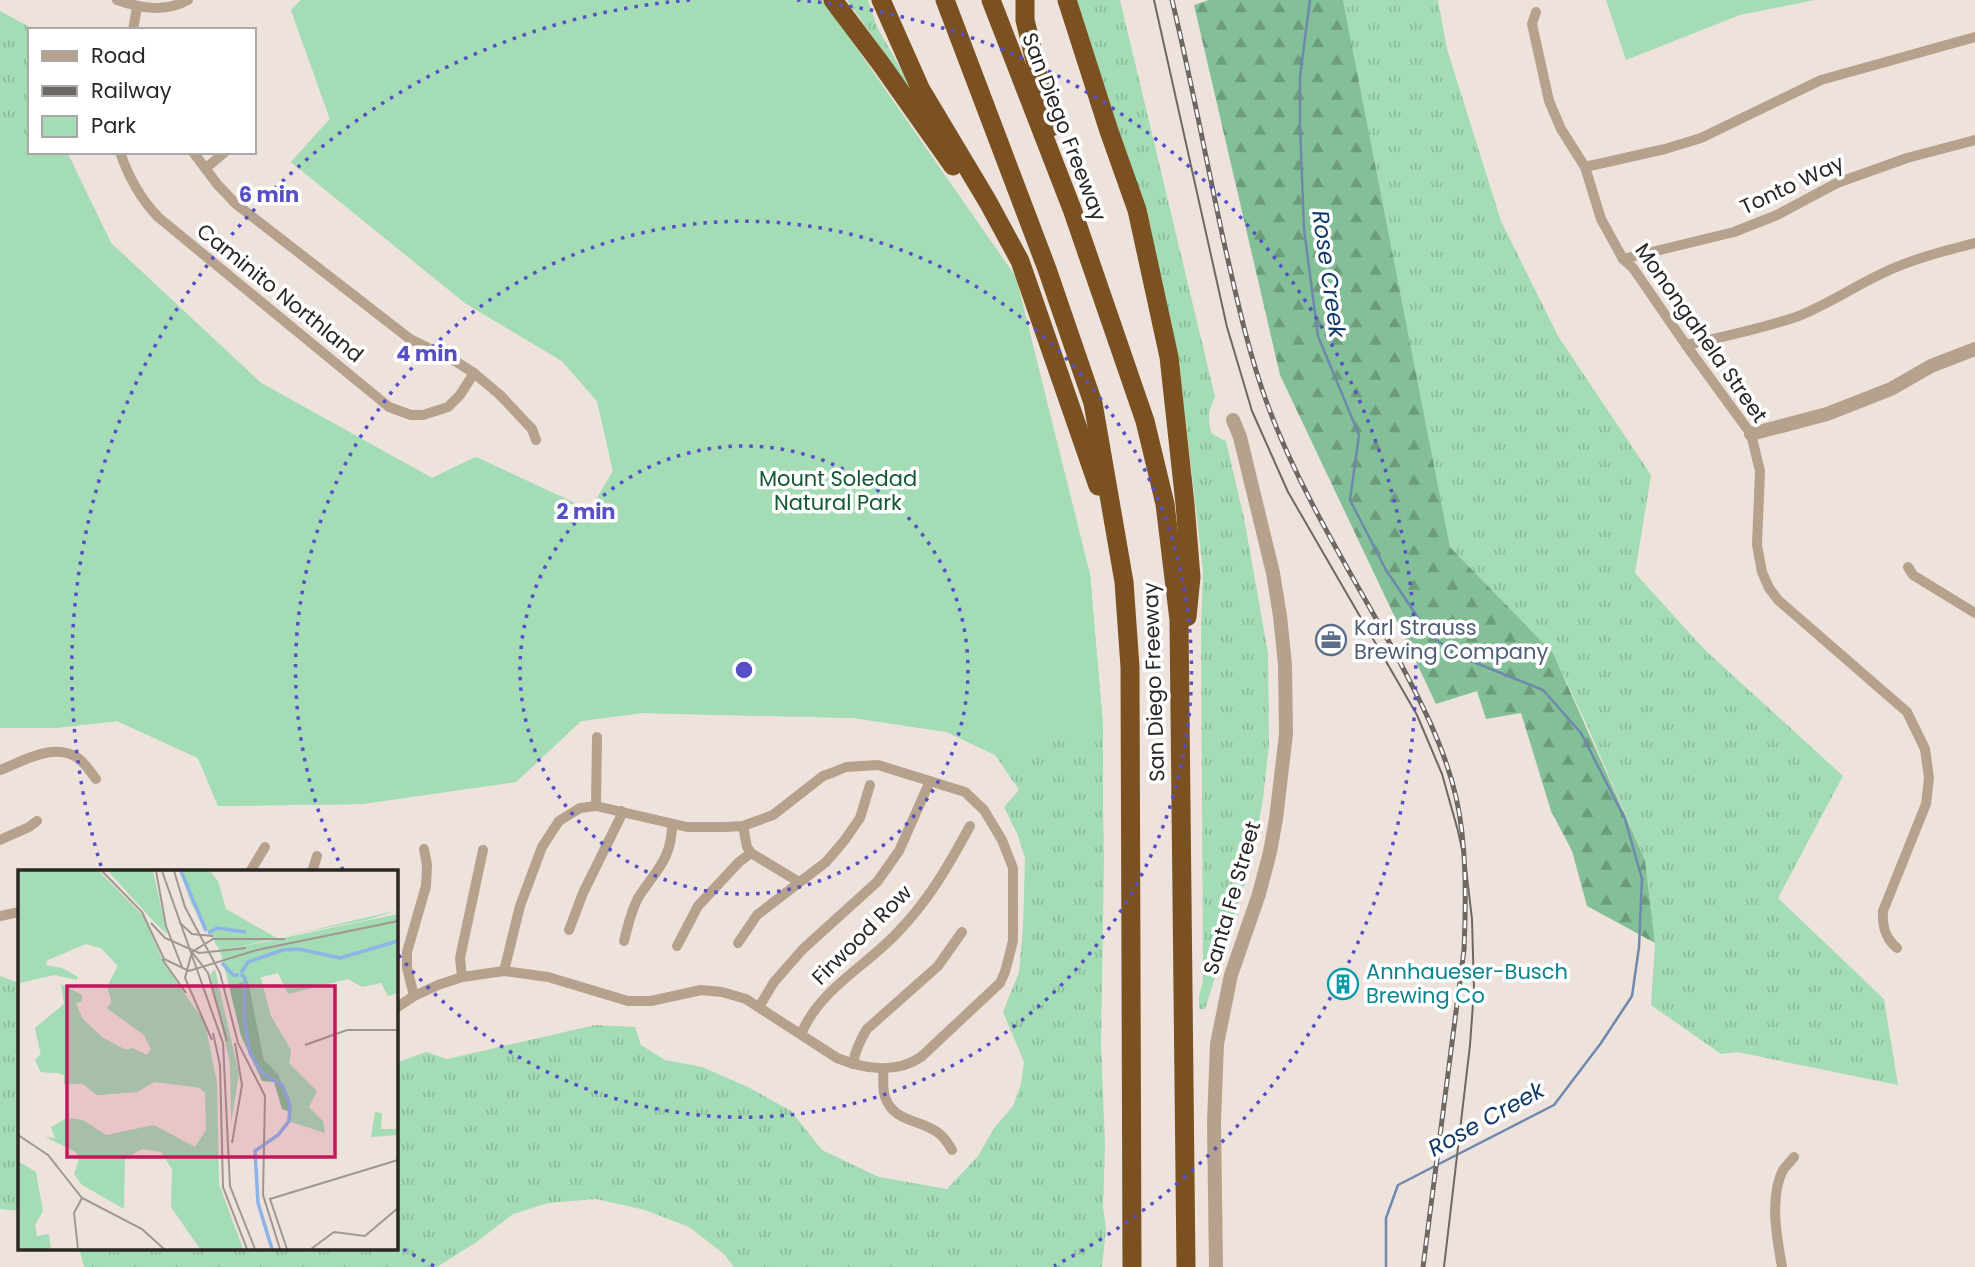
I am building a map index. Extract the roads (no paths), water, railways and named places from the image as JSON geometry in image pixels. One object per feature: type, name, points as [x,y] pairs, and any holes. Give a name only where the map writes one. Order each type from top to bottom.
[{"type":"highway","points":[[833,0],[1020,261]]},
{"type":"highway","points":[[881,0],[921,90],[1020,261],[1119,548]]},
{"type":"highway","name":"San Diego Freeway","points":[[945,0],[1093,403],[1119,548],[1130,667],[1132,1267]]},
{"type":"highway","name":"San Diego Freeway","points":[[991,0],[1072,209],[1145,421],[1165,504],[1179,620],[1186,1267]]},
{"type":"highway","points":[[1024,0],[1028,32],[1072,209]]},
{"type":"highway","points":[[1067,0],[1137,210],[1169,357],[1191,577],[1179,684]]},
{"type":"street","points":[[117,0],[150,9],[169,7],[188,0]]},
{"type":"street","points":[[133,28],[137,7]]},
{"type":"street","name":"Monongahela Street","points":[[1536,12],[1532,24],[1549,101],[1561,129],[1585,167],[1601,219],[1623,259],[1633,268],[1751,434],[1760,471],[1757,545],[1762,572],[1769,588],[1778,600],[1907,712],[1925,748],[1929,778],[1926,804],[1883,911],[1882,926],[1890,942],[1897,948]]},
{"type":"street","points":[[1585,167],[1701,138],[1821,80],[1975,37]]},
{"type":"street","name":"Tonto Way","points":[[1623,259],[1734,232],[1777,215],[1837,183],[1907,158],[1975,140]]},
{"type":"street","name":"Caminito Northland","points":[[121,154],[133,183],[158,218],[389,407],[411,415],[423,415],[448,407],[460,395],[474,373]]},
{"type":"street","points":[[196,154],[217,184],[236,204],[410,339],[474,373],[500,395],[532,429],[536,440]]},
{"type":"street","points":[[206,168],[223,154]]},
{"type":"street","points":[[1686,345],[1796,316],[1831,302],[1883,273],[1925,256],[1975,243]]},
{"type":"street","points":[[1751,434],[1827,414],[1891,389],[1931,366],[1975,349]]},
{"type":"street","name":"Santa Fe Street","points":[[1216,1267],[1214,1122],[1217,1044],[1231,975],[1259,894],[1270,852],[1286,734],[1285,665],[1275,584],[1240,437],[1233,420]]},
{"type":"street","points":[[1908,567],[1913,575],[1975,613]]},
{"type":"street","points":[[596,806],[597,737]]},
{"type":"street","points":[[0,770],[48,751],[61,752],[78,759],[96,779]]},
{"type":"street","points":[[397,1007],[438,985],[462,977],[504,971],[548,977],[628,1001],[651,1001],[701,990],[722,992],[746,999],[837,1058],[853,1064],[883,1069],[912,1063],[1000,983],[1013,941],[1013,868],[1002,840],[984,810],[965,792],[878,765],[846,767],[823,776],[773,815],[743,826],[687,827],[596,806],[580,808],[559,821],[542,847],[520,906],[504,971]]},
{"type":"street","points":[[759,1007],[774,982],[803,949],[877,882],[900,851],[930,780]]},
{"type":"street","points":[[738,943],[757,915],[826,862],[844,841],[860,818],[870,785]]},
{"type":"street","points":[[569,930],[583,892],[621,811]]},
{"type":"street","points":[[0,840],[37,821]]},
{"type":"street","points":[[624,941],[633,908],[666,857],[672,824]]},
{"type":"street","points":[[743,826],[747,848],[751,853],[799,882]]},
{"type":"street","name":"Firwood Row","points":[[801,1034],[830,992],[894,936],[920,909],[970,826]]},
{"type":"street","points":[[251,870],[265,848]]},
{"type":"street","points":[[414,996],[407,968],[407,952],[426,886],[427,865],[424,849]]},
{"type":"street","points":[[462,977],[460,958],[483,850]]},
{"type":"street","points":[[677,946],[698,906],[739,862],[751,853]]},
{"type":"street","points":[[313,870],[317,856]]},
{"type":"street","points":[[0,916],[18,912]]},
{"type":"street","points":[[853,1064],[867,1029],[938,966],[961,932]]},
{"type":"street","points":[[883,1069],[884,1096],[892,1110],[902,1118],[942,1135],[952,1150]]},
{"type":"street","points":[[1782,1267],[1776,1232],[1777,1191],[1783,1171],[1794,1157]]},
{"type":"waterway","name":"Rose Creek","points":[[1310,0],[1300,76],[1304,229],[1318,336],[1359,435],[1350,500],[1386,570],[1431,637],[1471,661],[1543,690],[1581,733],[1625,819],[1642,879],[1639,947],[1632,996],[1601,1043],[1554,1105],[1398,1185],[1386,1218],[1386,1267]]},
{"type":"tram line","points":[[1154,0],[1227,327],[1252,411],[1288,492],[1417,715],[1442,774],[1458,831],[1472,919],[1474,990],[1444,1267]]},
{"type":"railway","points":[[1172,0],[1238,302],[1268,406],[1310,500],[1413,686],[1430,722],[1445,759],[1460,815],[1465,873],[1464,950],[1423,1267]]},
{"type":"place","name":"Karl Strauss Brewing Company","points":[[1331,640]]},
{"type":"place","name":"Annhaueser-Busch Brewing Co","points":[[1343,984]]},
{"type":"park label","name":"Mount Soledad Natural Park","points":[[838,491]]}]
